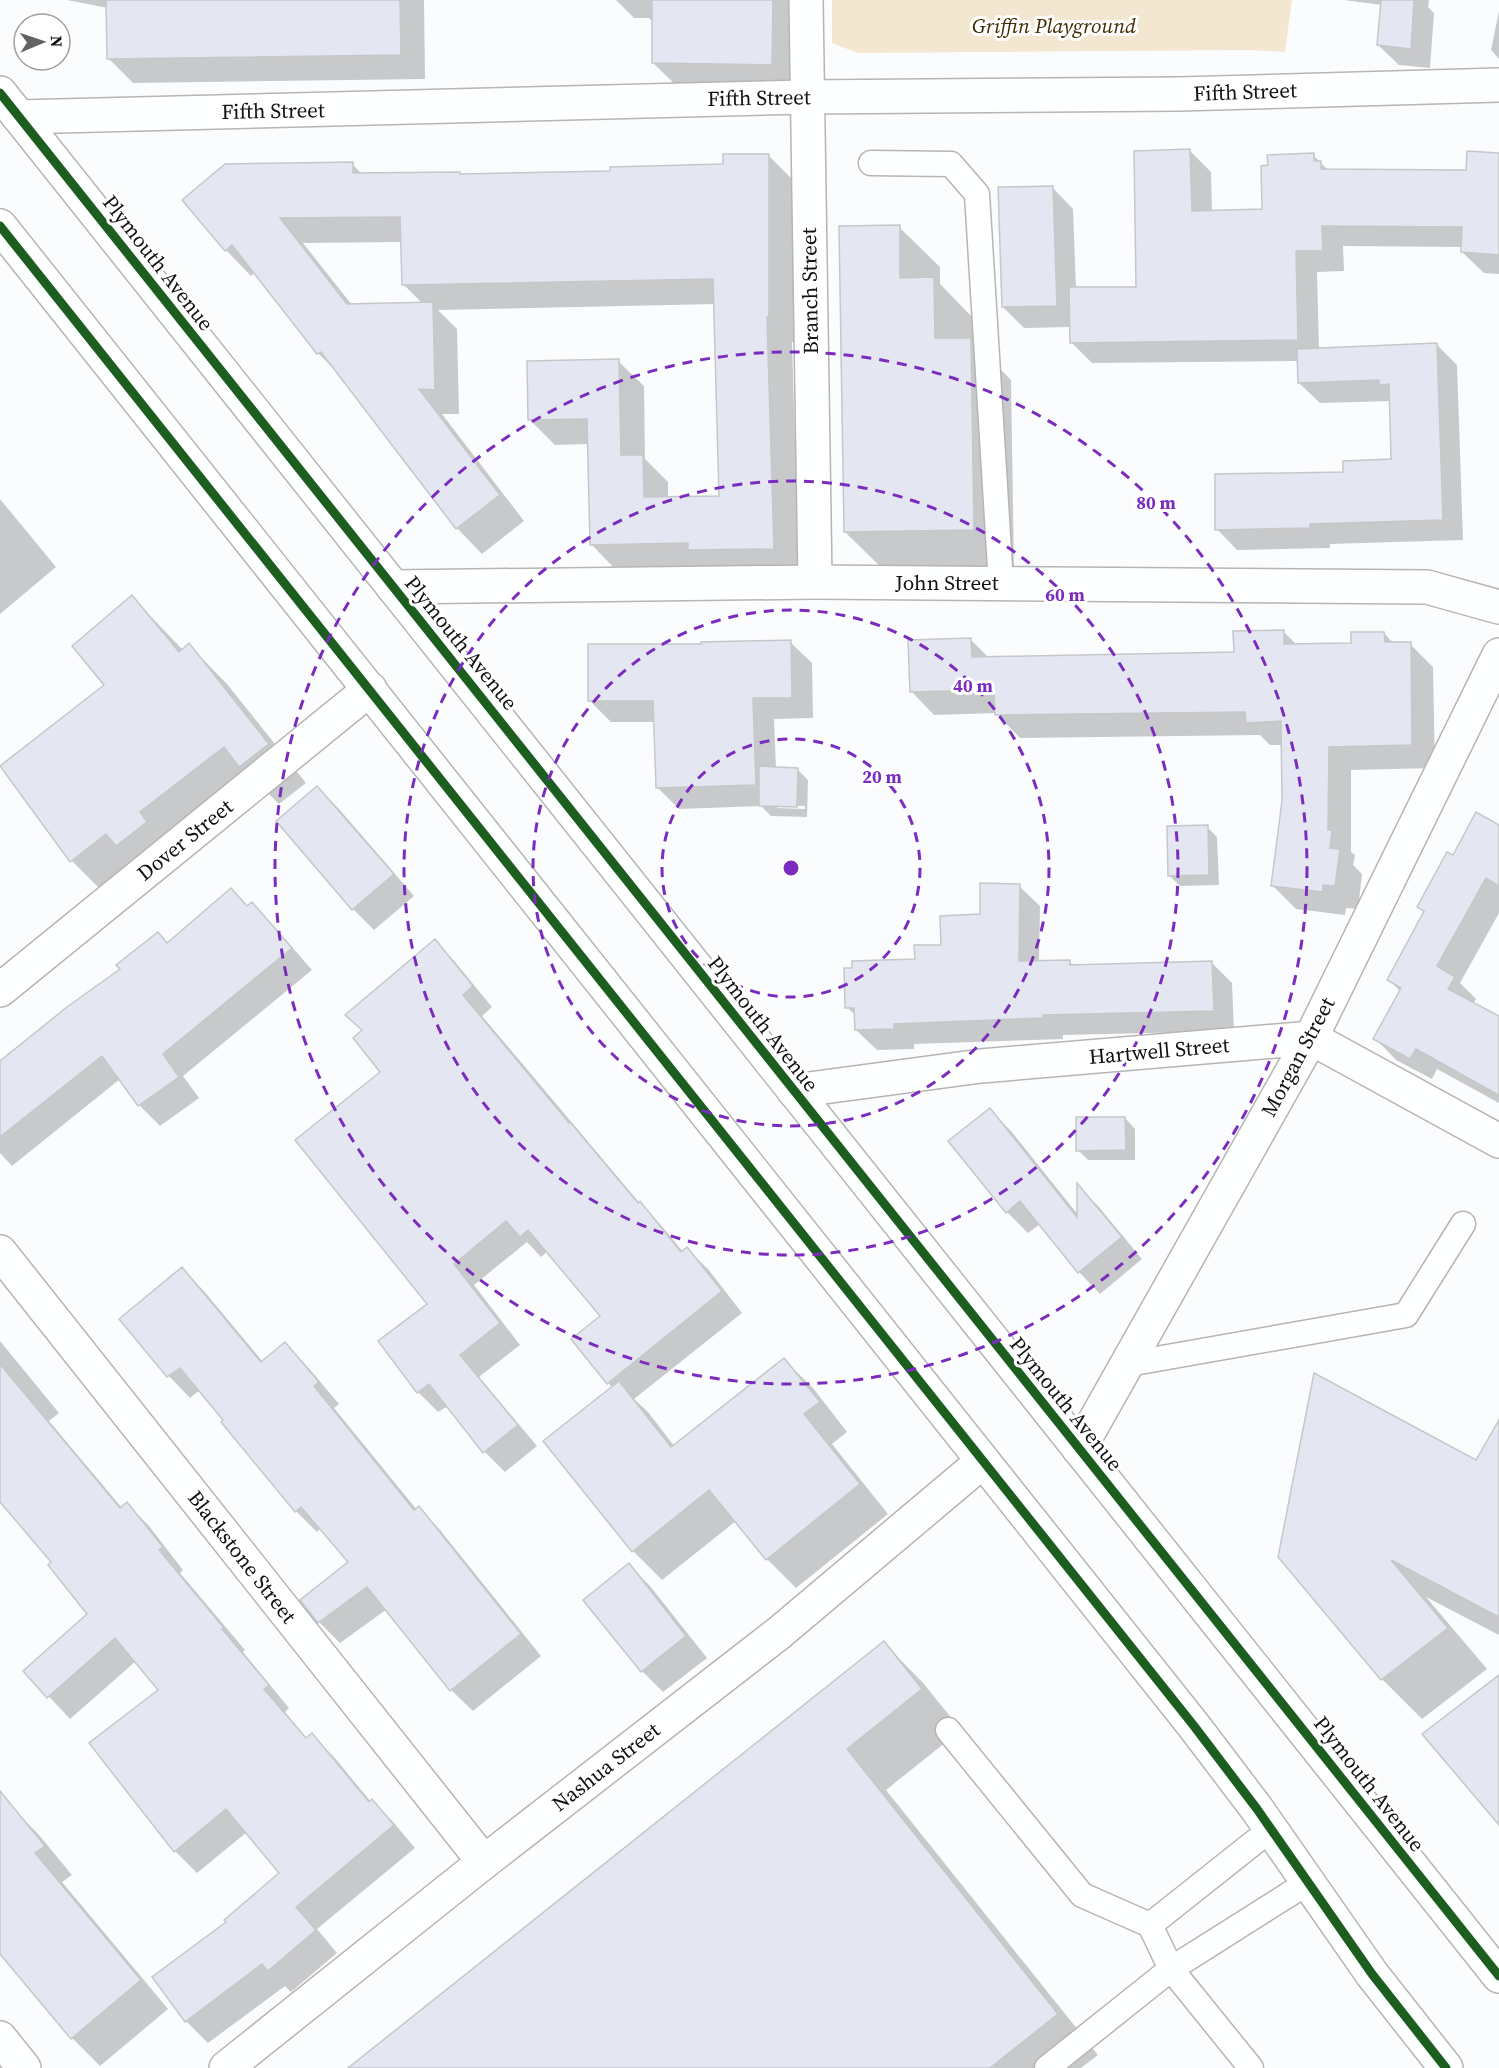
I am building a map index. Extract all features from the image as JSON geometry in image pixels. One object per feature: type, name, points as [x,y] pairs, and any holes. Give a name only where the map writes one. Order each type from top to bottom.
[{"type":"street","name":"Branch Street","points":[[806,0],[815,582]]},
{"type":"street","name":"Fifth Street","points":[[10,105],[1179,94],[1499,85]]},
{"type":"street","name":"Plymouth Avenue","points":[[10,105],[1499,1976]]},
{"type":"street","points":[[0,226],[1194,1726],[1271,1829],[1372,1974],[1446,2068]]},
{"type":"street","name":"John Street","points":[[393,587],[815,582],[1427,587],[1499,607]]},
{"type":"street","name":"Morgan Street","points":[[1079,1449],[1311,1038],[1499,655]]},
{"type":"street","name":"Dover Street","points":[[0,990],[370,689]]},
{"type":"street","points":[[1311,1038],[1499,1141]]},
{"type":"street","name":"Hartwell Street","points":[[794,1091],[981,1066],[1311,1038]]},
{"type":"street","name":"Blackstone Street","points":[[0,1252],[484,1862]]},
{"type":"street","name":"Nashua Street","points":[[226,2068],[484,1862],[779,1633],[983,1461]]},
{"type":"street","points":[[0,2038],[24,2068]]},
{"type":"lane","points":[[871,163],[951,164],[977,194],[1001,584]]},
{"type":"lane","points":[[1128,1364],[1406,1315],[1463,1224]]},
{"type":"lane","points":[[948,1730],[1082,1896],[1150,1925],[1172,1969],[1251,2068]]},
{"type":"lane","points":[[1150,1925],[1271,1829]]},
{"type":"lane","points":[[1047,2068],[1172,1969],[1307,1883]]},
{"type":"green space","name":"Griffin Playground","points":[[832,0],[1292,0],[1285,52],[1250,50],[858,53],[832,43]]},
{"type":"building","points":[[106,0],[400,0],[401,55],[107,59]]},
{"type":"building","points":[[652,0],[773,0],[772,65],[652,63]]},
{"type":"building","points":[[1381,0],[1414,0],[1411,49],[1377,45]]},
{"type":"building","points":[[1190,149],[1192,211],[1262,209],[1261,166],[1268,165],[1267,155],[1314,153],[1314,161],[1321,161],[1321,169],[1466,170],[1467,151],[1499,153],[1499,255],[1461,252],[1462,227],[1322,226],[1323,251],[1296,251],[1298,340],[1070,343],[1069,287],[1136,287],[1134,151]]},
{"type":"building","points":[[723,154],[769,154],[769,317],[767,317],[774,549],[688,550],[688,543],[590,545],[587,419],[528,420],[527,361],[619,359],[621,455],[643,455],[644,497],[719,496],[713,279],[402,285],[400,217],[280,218],[347,304],[433,302],[435,390],[419,389],[500,495],[456,529],[321,352],[317,354],[232,245],[225,251],[182,200],[225,164],[353,162],[353,173],[460,172],[460,174],[610,171],[610,167],[723,164]]},
{"type":"building","points":[[1053,186],[1057,306],[1002,307],[998,187]]},
{"type":"building","points":[[900,225],[900,278],[934,277],[935,338],[971,338],[974,530],[844,532],[839,226]]},
{"type":"building","points":[[1437,343],[1443,520],[1310,524],[1310,528],[1215,530],[1215,474],[1343,472],[1343,461],[1391,459],[1389,384],[1379,385],[1379,380],[1298,383],[1297,349]]},
{"type":"building","points":[[132,595],[179,652],[189,643],[269,744],[239,767],[224,747],[140,812],[147,822],[116,846],[106,834],[70,862],[0,766],[104,685],[72,646]]},
{"type":"building","points":[[1284,630],[1284,644],[1351,643],[1351,632],[1384,632],[1385,642],[1411,642],[1412,745],[1329,747],[1328,830],[1332,830],[1330,848],[1340,849],[1335,886],[1323,885],[1323,892],[1271,886],[1282,801],[1281,721],[1246,723],[1245,712],[995,715],[994,690],[910,692],[908,640],[971,638],[972,657],[1234,652],[1233,631]]},
{"type":"building","points":[[791,640],[792,698],[753,698],[756,785],[656,788],[653,701],[588,701],[588,644],[701,644],[701,642]]},
{"type":"building","points":[[759,766],[798,768],[797,807],[759,806]]},
{"type":"building","points":[[317,786],[394,874],[352,910],[276,821]]},
{"type":"building","points":[[1476,812],[1499,825],[1499,886],[1486,878],[1437,966],[1455,977],[1448,989],[1499,1016],[1499,1095],[1416,1049],[1410,1059],[1373,1039],[1401,988],[1387,980],[1424,911],[1417,907],[1447,852],[1453,855]]},
{"type":"building","points":[[1208,825],[1209,875],[1168,876],[1167,826]]},
{"type":"building","points":[[980,883],[1020,884],[1019,961],[1070,960],[1070,965],[1212,961],[1214,1011],[1043,1015],[1043,1018],[894,1024],[894,1029],[855,1030],[854,1008],[845,1008],[844,968],[852,968],[852,961],[915,959],[914,945],[941,945],[940,916],[980,914]]},
{"type":"building","points":[[231,888],[247,906],[252,902],[292,948],[163,1054],[179,1077],[138,1106],[102,1056],[0,1137],[0,1061],[67,1007],[120,969],[116,965],[158,932],[167,943]]},
{"type":"building","points":[[435,939],[473,986],[463,995],[638,1203],[640,1201],[681,1252],[687,1247],[722,1291],[607,1384],[571,1339],[600,1316],[528,1230],[520,1237],[506,1221],[454,1264],[500,1323],[460,1355],[518,1425],[483,1453],[429,1384],[417,1393],[378,1341],[427,1304],[295,1140],[380,1072],[353,1038],[362,1030],[345,1015]]},
{"type":"building","points":[[990,1108],[1077,1217],[1077,1183],[1122,1237],[1078,1273],[1020,1201],[1006,1213],[948,1141]]},
{"type":"building","points":[[1076,1117],[1125,1117],[1126,1150],[1076,1151]]},
{"type":"building","points":[[182,1267],[261,1362],[285,1342],[319,1382],[314,1386],[414,1510],[419,1506],[521,1634],[450,1691],[367,1587],[318,1623],[300,1600],[348,1562],[301,1507],[295,1512],[180,1368],[167,1377],[119,1319]]},
{"type":"building","points":[[784,1358],[820,1402],[804,1414],[860,1484],[766,1560],[709,1490],[632,1552],[543,1441],[619,1381],[671,1447]]},
{"type":"building","points":[[0,1364],[120,1508],[127,1502],[163,1547],[159,1550],[269,1685],[264,1689],[306,1738],[312,1733],[369,1802],[372,1799],[394,1825],[296,1907],[316,1930],[268,1971],[262,1964],[185,2022],[152,1977],[226,1922],[224,1920],[279,1873],[226,1809],[174,1852],[89,1743],[158,1690],[115,1638],[47,1698],[23,1671],[87,1614],[48,1565],[51,1562],[0,1502]]},
{"type":"building","points":[[1314,1373],[1476,1460],[1499,1420],[1499,1617],[1391,1560],[1448,1628],[1381,1680],[1278,1557]]},
{"type":"building","points":[[629,1563],[686,1636],[641,1672],[583,1600]]},
{"type":"building","points":[[884,1641],[922,1689],[847,1749],[1058,2014],[990,2068],[348,2068]]},
{"type":"building","points":[[1499,1675],[1499,1825],[1422,1734]]},
{"type":"building","points":[[0,1791],[45,1846],[35,1853],[141,1980],[71,2039],[0,1954]]},
{"type":"cycle path","points":[[0,93],[1499,1976]]},
{"type":"cycle path","points":[[0,226],[1194,1726],[1257,1809],[1372,1974],[1446,2068]]}]
